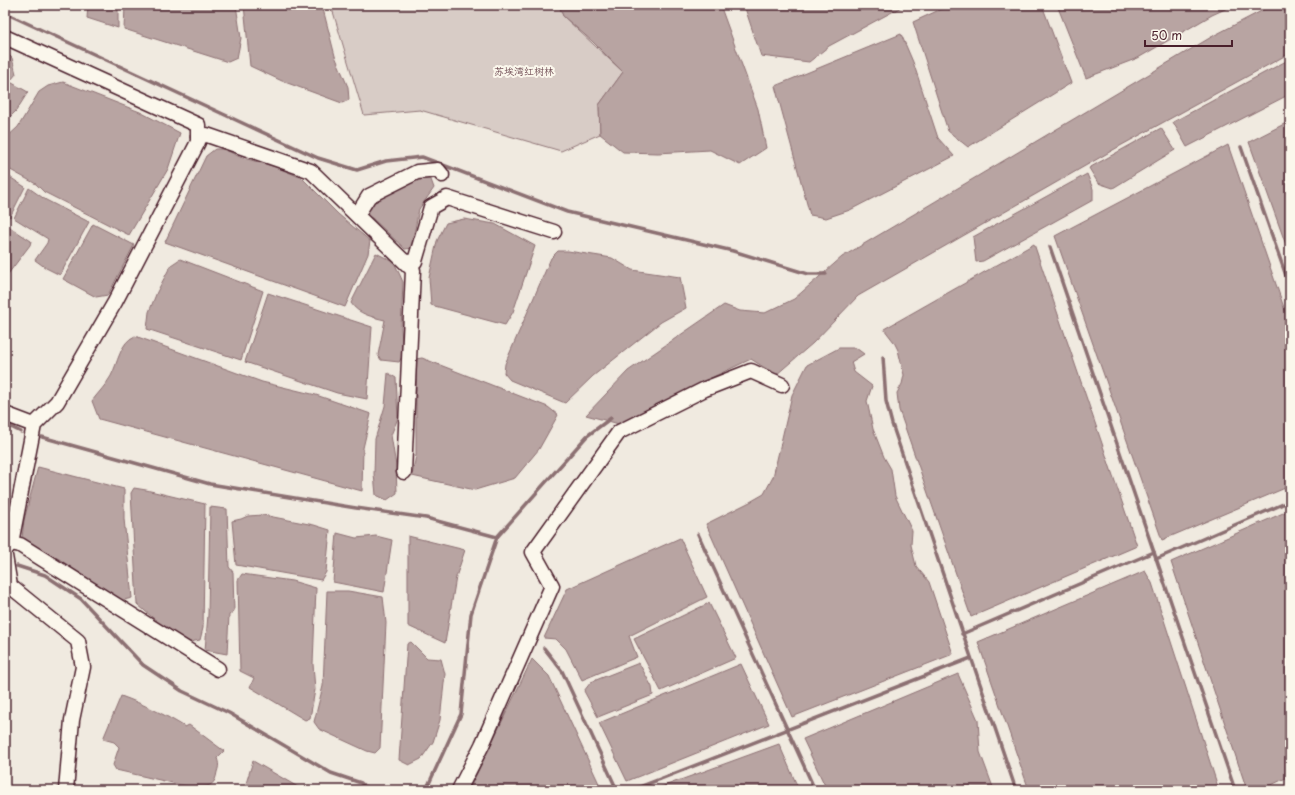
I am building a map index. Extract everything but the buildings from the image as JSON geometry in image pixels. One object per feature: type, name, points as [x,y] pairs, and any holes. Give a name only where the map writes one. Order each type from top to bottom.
[{"type":"street","points":[[5,37],[198,125],[198,142],[115,302],[57,402],[34,426],[7,550],[10,586],[78,641],[83,667],[72,720],[66,790]]},
{"type":"street","points":[[198,137],[207,135],[310,171],[413,270],[404,472]]},
{"type":"street","points":[[357,215],[369,196],[417,172],[438,170],[442,175]]},
{"type":"street","points":[[406,262],[415,261],[431,207],[447,198],[554,232]]},
{"type":"street","points":[[459,790],[482,745],[552,586],[533,552],[619,432],[705,389],[751,371],[782,385]]},
{"type":"street","points":[[5,414],[34,426]]},
{"type":"street","points":[[7,550],[20,545],[218,670]]},
{"type":"green space","name":"苏埃湾红树林","points":[[331,5],[559,5],[563,16],[623,72],[599,105],[600,134],[561,151],[420,110],[364,115]]},
{"type":"shaded area","points":[[88,5],[118,5],[118,28],[87,18]]},
{"type":"shaded area","points":[[125,5],[236,5],[241,38],[237,58],[228,62],[124,29]]},
{"type":"shaded area","points":[[244,5],[322,5],[335,56],[348,87],[349,100],[342,103],[282,81],[250,66]]},
{"type":"shaded area","points":[[559,5],[720,5],[758,109],[766,148],[740,165],[710,150],[658,153],[623,152],[600,134],[599,105],[623,72],[593,42],[563,16]]},
{"type":"shaded area","points":[[744,5],[905,5],[829,46],[809,62],[761,56]]},
{"type":"shaded area","points":[[950,5],[1042,5],[1071,83],[968,147],[948,131],[913,22]]},
{"type":"shaded area","points":[[1057,5],[1234,5],[1212,15],[1138,58],[1086,78]]},
{"type":"shaded area","points":[[1273,5],[1290,5],[1290,53],[1120,146],[858,296],[813,343],[776,375],[751,359],[715,376],[661,406],[619,424],[586,415],[628,371],[724,305],[740,311],[765,313],[794,299],[842,257],[1213,36]]},
{"type":"shaded area","points":[[901,34],[913,62],[938,138],[954,156],[850,210],[826,218],[810,215],[775,86]]},
{"type":"shaded area","points":[[5,46],[7,53],[12,58],[16,74],[11,80],[5,76]]},
{"type":"shaded area","points":[[1290,59],[1290,94],[1187,147],[1173,122]]},
{"type":"shaded area","points":[[5,79],[28,92],[16,111],[5,122]]},
{"type":"shaded area","points":[[63,82],[140,112],[180,133],[168,169],[129,235],[44,192],[36,184],[5,167],[5,139],[18,127],[39,92],[48,86]]},
{"type":"shaded area","points":[[1290,121],[1290,256],[1249,142]]},
{"type":"shaded area","points":[[1161,128],[1175,150],[1113,188],[1098,183],[1089,168]]},
{"type":"shaded area","points":[[1228,145],[1290,325],[1290,486],[1162,540],[1055,236]]},
{"type":"shaded area","points":[[215,149],[224,149],[240,157],[276,167],[302,178],[338,214],[370,241],[368,254],[345,307],[165,242],[206,156]]},
{"type":"shaded area","points":[[5,174],[25,187],[10,217],[5,214]]},
{"type":"shaded area","points":[[1087,174],[1093,189],[1093,200],[983,261],[976,262],[973,237]]},
{"type":"shaded area","points":[[430,177],[434,188],[419,209],[413,239],[414,248],[405,249],[372,218],[365,215],[370,198],[408,179]]},
{"type":"shaded area","points":[[29,188],[46,200],[89,222],[60,275],[46,268],[35,260],[47,243],[48,239],[14,218]]},
{"type":"shaded area","points":[[464,219],[495,224],[535,246],[513,312],[505,325],[431,305],[429,278],[437,241],[446,223]]},
{"type":"shaded area","points":[[5,224],[31,241],[30,245],[5,278]]},
{"type":"shaded area","points":[[93,224],[134,245],[108,295],[96,297],[63,279]]},
{"type":"shaded area","points":[[1034,244],[1137,546],[971,617],[899,410],[897,393],[902,384],[904,375],[898,350],[884,329]]},
{"type":"shaded area","points":[[558,251],[568,251],[612,258],[632,270],[680,277],[686,308],[661,322],[593,376],[565,403],[510,380],[504,373],[505,364],[551,258]]},
{"type":"shaded area","points":[[376,253],[394,262],[403,282],[401,328],[403,355],[399,362],[381,360],[378,355],[385,320],[370,316],[357,310],[351,303]]},
{"type":"shaded area","points":[[180,259],[263,291],[241,360],[147,329],[149,312],[157,292],[171,265]]},
{"type":"shaded area","points":[[268,293],[372,327],[367,399],[337,393],[245,362]]},
{"type":"shaded area","points":[[135,336],[262,382],[316,395],[371,414],[363,448],[362,491],[99,419],[92,401],[111,376],[120,353],[126,343]]},
{"type":"shaded area","points":[[839,348],[856,348],[864,354],[851,362],[854,372],[872,386],[867,401],[873,429],[884,457],[891,469],[895,496],[912,531],[911,545],[916,566],[929,582],[953,654],[792,717],[706,524],[764,494],[773,477],[792,395],[807,365]]},
{"type":"shaded area","points":[[422,358],[548,407],[558,415],[539,449],[515,478],[475,490],[412,476],[416,455],[416,359]]},
{"type":"shaded area","points":[[388,373],[396,378],[398,418],[391,435],[396,466],[397,493],[387,500],[376,495],[374,474],[375,439],[385,406]]},
{"type":"shaded area","points":[[38,467],[124,489],[124,519],[132,598],[120,601],[59,559],[22,539],[24,520]]},
{"type":"shaded area","points":[[134,488],[205,504],[203,628],[200,640],[190,642],[167,630],[137,604],[131,493]]},
{"type":"shaded area","points":[[210,507],[227,509],[229,567],[233,572],[234,611],[229,615],[227,654],[205,650],[208,615]]},
{"type":"shaded area","points":[[1290,510],[1290,776],[1261,790],[1247,790],[1171,562]]},
{"type":"shaded area","points":[[263,515],[314,525],[330,530],[326,572],[321,580],[236,565],[232,521],[248,516]]},
{"type":"shaded area","points":[[337,533],[356,538],[376,536],[392,540],[384,592],[333,582]]},
{"type":"shaded area","points":[[408,536],[465,550],[456,577],[445,643],[408,626]]},
{"type":"shaded area","points":[[680,538],[707,597],[629,636],[637,657],[582,680],[566,649],[556,639],[544,638],[567,589]]},
{"type":"shaded area","points":[[1145,571],[1152,583],[1219,790],[1029,790],[978,642]]},
{"type":"shaded area","points":[[242,574],[292,581],[316,588],[313,664],[315,690],[310,718],[305,720],[250,687],[254,678],[240,671],[238,580]]},
{"type":"shaded area","points":[[327,591],[348,591],[383,597],[386,623],[380,748],[375,753],[367,751],[319,729],[314,722],[323,686]]},
{"type":"shaded area","points":[[709,603],[736,658],[661,691],[634,639]]},
{"type":"shaded area","points":[[411,642],[427,658],[441,659],[445,674],[440,720],[433,742],[421,759],[409,765],[399,760],[407,644]]},
{"type":"shaded area","points":[[532,659],[549,676],[602,790],[469,790]]},
{"type":"shaded area","points":[[639,663],[652,687],[653,695],[598,717],[584,691],[591,682]]},
{"type":"shaded area","points":[[741,664],[769,724],[627,781],[599,723]]},
{"type":"shaded area","points":[[958,674],[978,720],[980,752],[994,790],[827,790],[803,739]]},
{"type":"shaded area","points":[[121,696],[137,702],[185,727],[189,725],[224,751],[217,758],[218,767],[214,782],[199,789],[116,770],[113,765],[119,747],[114,742],[103,739]]},
{"type":"shaded area","points":[[779,744],[799,790],[653,790]]},
{"type":"shaded area","points":[[253,761],[303,790],[244,790]]},
{"type":"waterway","points":[[5,13],[318,158],[357,170],[386,161],[422,157],[567,212],[733,251],[808,274],[826,274]]},
{"type":"waterway","points":[[1241,147],[1290,287]]},
{"type":"waterway","points":[[1050,247],[1235,790]]},
{"type":"waterway","points":[[883,357],[886,401],[892,424],[1016,790]]},
{"type":"waterway","points":[[42,437],[210,484],[426,518],[497,537],[587,436],[611,418]]},
{"type":"waterway","points":[[5,424],[21,432]]},
{"type":"waterway","points":[[1156,559],[1290,501]]},
{"type":"waterway","points":[[698,534],[815,790]]},
{"type":"waterway","points":[[426,790],[461,714],[471,614],[497,537]]},
{"type":"waterway","points":[[962,634],[1154,552]]},
{"type":"waterway","points":[[17,566],[45,575],[81,599],[143,665],[182,691],[229,713],[331,773],[361,783],[368,790]]},
{"type":"waterway","points":[[544,648],[562,671],[617,790]]},
{"type":"waterway","points":[[632,790],[971,658]]}]
